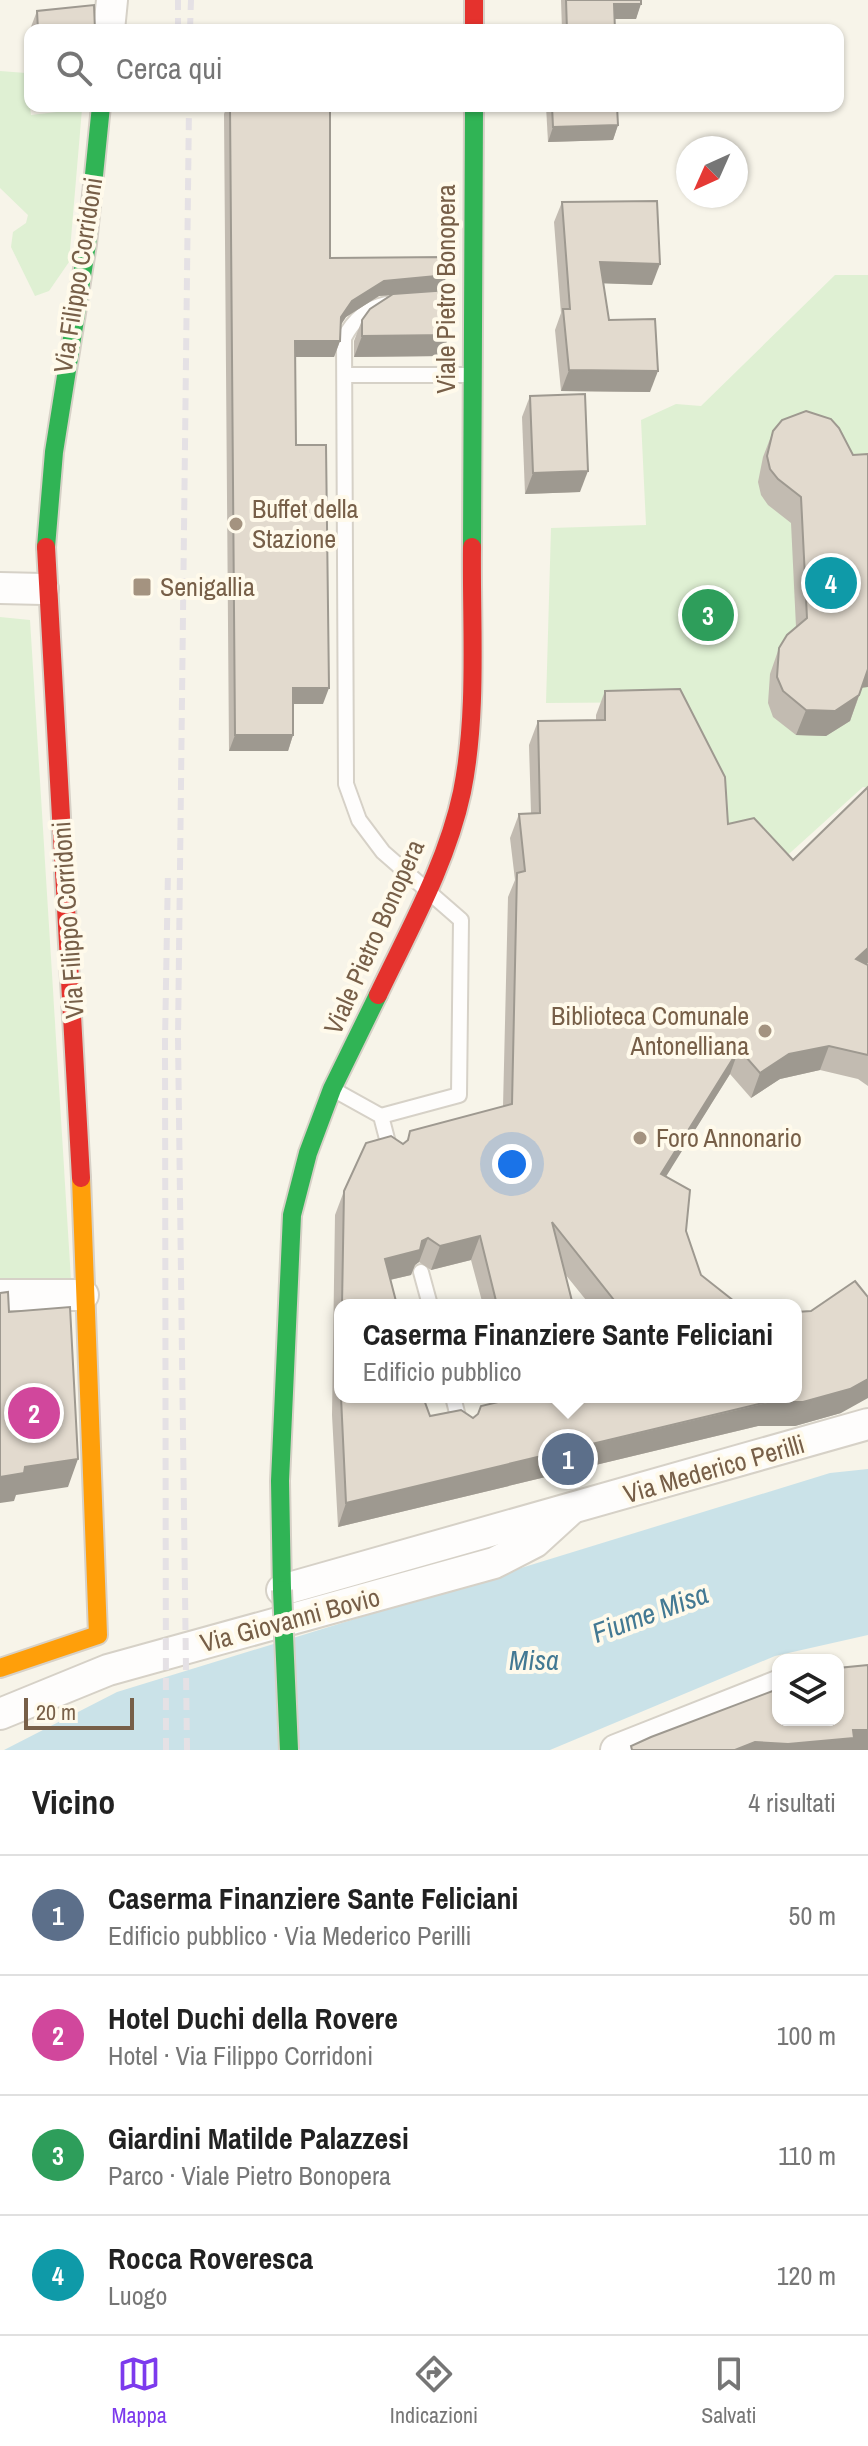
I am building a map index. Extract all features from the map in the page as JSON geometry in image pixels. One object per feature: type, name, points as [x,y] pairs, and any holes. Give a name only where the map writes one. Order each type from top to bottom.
[{"type":"main road","points":[[474,0],[474,24]]},
{"type":"main road","name":"Via Filippo Corridoni","points":[[0,1668],[98,1635],[76,1055],[50,641],[43,589],[57,410],[84,264],[100,112]]},
{"type":"main road","name":"Viale Pietro Bonopera","points":[[289,1750],[282,1590],[281,1466],[292,1215],[308,1153],[332,1089],[429,889],[462,792],[471,695],[472,375],[465,302],[474,112]]},
{"type":"street","points":[[110,24],[112,0]]},
{"type":"street","points":[[0,588],[43,589]]},
{"type":"street","points":[[0,1295],[83,1295]]},
{"type":"street","name":"Via Mederico Perilli","points":[[282,1590],[868,1424]]},
{"type":"street","name":"Via Giovanni Bovio","points":[[0,1714],[108,1670],[494,1563],[535,1542],[570,1510]]},
{"type":"street","points":[[616,1750],[772,1688]]},
{"type":"lane","points":[[332,1089],[381,1116],[459,1095],[461,920],[383,852],[359,820],[346,784],[344,338],[351,325],[380,305],[399,301]]},
{"type":"lane","points":[[345,375],[472,375]]},
{"type":"lane","points":[[381,1116],[392,1158]]},
{"type":"lane","points":[[421,1272],[428,1299]]},
{"type":"lane","points":[[455,1403],[462,1432]]},
{"type":"green space","points":[[0,71],[24,73],[24,112],[31,112],[31,115],[82,112],[69,262],[49,291],[35,296],[11,247],[13,232],[26,223],[28,215],[0,188]]},
{"type":"green space","points":[[835,275],[868,275],[868,788],[863,787],[780,862],[728,832],[727,793],[716,782],[678,702],[546,703],[551,528],[646,525],[641,420],[676,404],[701,406]]},
{"type":"green space","points":[[0,617],[30,620],[71,1280],[0,1281]]},
{"type":"water","name":"Misa","points":[[868,1469],[868,1635],[772,1654],[772,1657],[550,1750],[4,1750],[117,1692],[830,1473]]},
{"type":"building","points":[[566,0],[641,0],[641,4],[614,4],[615,24],[567,24]]},
{"type":"building","points":[[94,5],[95,24],[38,24],[37,11]]},
{"type":"building","name":"Senigallia","points":[[230,112],[330,112],[330,258],[446,257],[447,275],[384,281],[352,301],[341,317],[340,341],[295,341],[296,445],[326,445],[329,688],[293,688],[293,735],[235,735]]},
{"type":"building","points":[[552,112],[617,112],[618,125],[553,127]]},
{"type":"building","points":[[657,201],[660,264],[600,262],[609,320],[655,319],[658,371],[569,370],[563,309],[570,309],[562,202]]},
{"type":"building","points":[[449,290],[449,335],[362,336],[362,320],[370,309],[393,294]]},
{"type":"building","points":[[585,394],[588,471],[533,473],[530,396]]},
{"type":"building","points":[[806,411],[831,419],[853,455],[868,454],[868,669],[859,695],[835,711],[806,710],[783,691],[777,677],[779,648],[787,635],[807,618],[801,497],[778,479],[770,469],[767,456],[773,431],[782,420]]},
{"type":"building","points":[[680,689],[725,777],[728,824],[754,818],[793,860],[868,787],[868,948],[856,959],[868,965],[868,1055],[829,1046],[789,1054],[760,1073],[739,1049],[661,1174],[690,1190],[686,1231],[701,1275],[731,1299],[613,1299],[552,1222],[571,1299],[496,1299],[480,1236],[440,1246],[428,1238],[422,1241],[420,1250],[385,1259],[395,1299],[342,1299],[344,1191],[366,1143],[391,1136],[403,1144],[408,1140],[410,1131],[512,1104],[517,873],[525,871],[519,814],[540,813],[538,721],[605,720],[605,691]]},
{"type":"building","points":[[855,1281],[868,1297],[868,1379],[850,1389],[802,1402],[802,1312],[811,1311]]},
{"type":"building","points":[[8,1292],[9,1312],[70,1307],[78,1459],[25,1467],[24,1473],[0,1477],[0,1293]]},
{"type":"building","points":[[341,1403],[425,1403],[430,1416],[461,1410],[473,1418],[481,1406],[494,1403],[763,1403],[346,1503]]},
{"type":"building","points":[[868,1665],[868,1730],[853,1730],[854,1738],[788,1744],[755,1742],[735,1750],[632,1750],[631,1746],[651,1737],[772,1691],[772,1726],[844,1726],[844,1667]]},
{"type":"railway","points":[[178,0],[178,24]]},
{"type":"railway","points":[[190,24],[191,0]]},
{"type":"railway","points":[[187,1750],[178,1038],[189,112]]},
{"type":"railway","points":[[166,1750],[165,1041],[168,870]]},
{"type":"traffic: fast","points":[[46,547],[54,452],[87,244],[100,112]]},
{"type":"traffic: fast","points":[[472,547],[474,112]]},
{"type":"traffic: fast","points":[[282,1590],[280,1481],[292,1215],[308,1153],[332,1089],[378,995]]},
{"type":"traffic: fast","points":[[282,1590],[289,1750]]},
{"type":"traffic: slow","points":[[0,1668],[98,1635],[81,1178]]},
{"type":"traffic: jam","points":[[474,0],[474,24]]},
{"type":"traffic: jam","points":[[46,547],[81,1178]]},
{"type":"traffic: jam","points":[[378,995],[437,870],[462,792],[472,701],[472,547]]},
{"type":"place","name":"Buffet della Stazione","points":[[236,524]]},
{"type":"place","name":"Rocca Roveresca","points":[[831,583]]},
{"type":"place","name":"Senigallia","points":[[142,587]]},
{"type":"place","name":"Giardini Matilde Palazzesi","points":[[708,615]]},
{"type":"place","name":"Biblioteca Comunale Antonelliana","points":[[765,1031]]},
{"type":"place","name":"Foro Annonario","points":[[640,1138]]},
{"type":"place","name":"Hotel Duchi della Rovere","points":[[34,1413]]},
{"type":"place","name":"Caserma Finanziere Sante Feliciani","points":[[568,1459]]},
{"type":"water label","name":"Fiume Misa","points":[[650,1613]]}]
